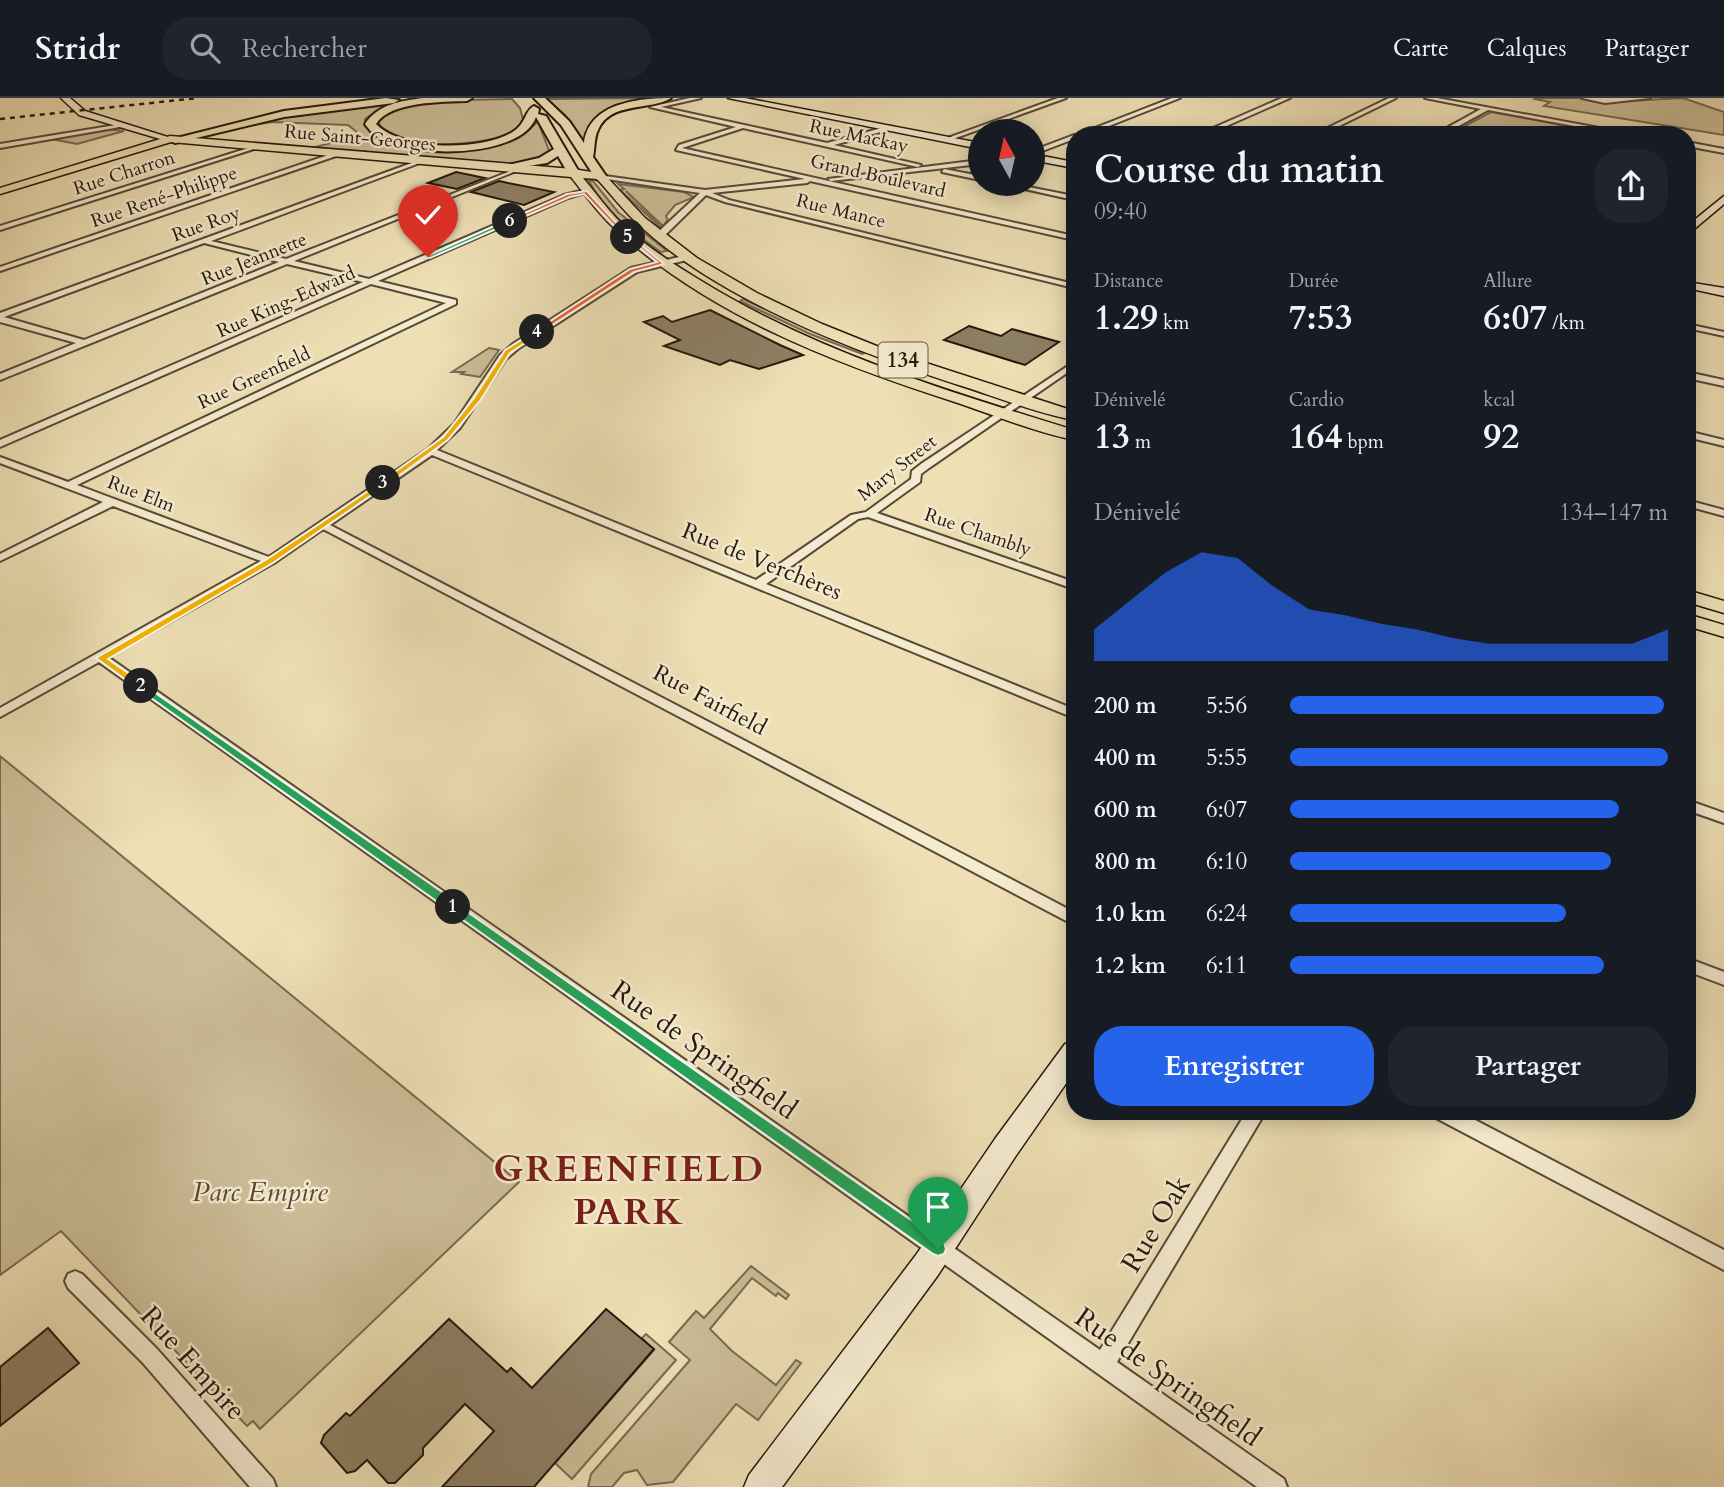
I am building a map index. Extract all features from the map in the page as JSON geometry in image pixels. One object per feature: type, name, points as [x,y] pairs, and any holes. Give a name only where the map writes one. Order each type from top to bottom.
[{"type":"highway","points":[[169,141],[260,114],[341,98]]},
{"type":"highway","points":[[169,141],[293,113],[417,98]]},
{"type":"highway","points":[[467,98],[401,105],[377,114],[370,124],[379,134],[401,143],[430,147],[465,146],[519,133],[528,126],[536,102]]},
{"type":"highway","points":[[588,156],[592,129],[600,120],[626,108],[666,98]]},
{"type":"highway","name":"134","points":[[536,102],[573,172]]},
{"type":"highway","name":"134","points":[[536,102],[562,120],[600,176]]},
{"type":"highway","points":[[513,168],[543,160],[560,150]]},
{"type":"main road","name":"Rue Saint-Georges","points":[[169,141],[600,176]]},
{"type":"main road","points":[[0,191],[169,141]]},
{"type":"main road","name":"134","points":[[573,172],[585,192],[618,228],[662,262],[722,299],[810,342],[914,384],[1066,433]]},
{"type":"main road","name":"134","points":[[600,176],[624,205],[659,236],[688,257],[757,297],[841,336],[917,365],[1066,414]]},
{"type":"main road","points":[[1696,599],[1724,607]]},
{"type":"main road","points":[[1696,623],[1724,631]]},
{"type":"street","name":"Rue Saint-Georges","points":[[65,98],[120,125],[169,141]]},
{"type":"street","name":"Rue Mackay","points":[[698,98],[653,107],[968,176]]},
{"type":"street","points":[[732,98],[968,143]]},
{"type":"street","points":[[948,139],[1063,98]]},
{"type":"street","points":[[1104,126],[1177,98]]},
{"type":"street","points":[[1221,126],[1287,98]]},
{"type":"street","points":[[1335,126],[1394,98]]},
{"type":"street","points":[[1428,98],[1583,126]]},
{"type":"street","points":[[1585,98],[1605,101],[1647,98]]},
{"type":"street","points":[[1454,126],[1486,109]]},
{"type":"street","points":[[0,146],[120,125]]},
{"type":"street","name":"Grand Boulevard","points":[[741,127],[678,149],[1066,236]]},
{"type":"street","points":[[826,145],[889,128]]},
{"type":"street","points":[[1045,149],[1066,140]]},
{"type":"street","points":[[1696,146],[1724,151]]},
{"type":"street","name":"Rue Charron","points":[[0,228],[257,147]]},
{"type":"street","name":"Rue René-Philippe","points":[[0,269],[337,154]]},
{"type":"street","points":[[1045,158],[1066,163]]},
{"type":"street","name":"Rue Roy","points":[[0,317],[422,161]]},
{"type":"street","points":[[659,236],[705,192],[968,163]]},
{"type":"street","name":"Rue Jeannette","points":[[0,377],[289,262],[513,168]]},
{"type":"street","name":"Rue Mance","points":[[600,176],[705,192],[712,198],[1066,284]]},
{"type":"street","name":"Rue King-Edward","points":[[0,444],[561,198],[585,192]]},
{"type":"street","points":[[1045,192],[1066,196]]},
{"type":"street","points":[[1696,224],[1724,200]]},
{"type":"street","points":[[205,242],[370,282]]},
{"type":"street","points":[[0,713],[270,561],[431,451],[457,426],[507,352],[630,272],[688,257]]},
{"type":"street","name":"Rue Greenfield","points":[[69,485],[453,302],[370,282]]},
{"type":"street","points":[[1696,287],[1724,292]]},
{"type":"street","points":[[0,317],[85,343]]},
{"type":"street","points":[[1696,328],[1724,334]]},
{"type":"street","name":"Mary Street","points":[[758,584],[855,517],[869,514],[916,480],[916,473],[1066,370]]},
{"type":"street","points":[[1696,377],[1724,383]]},
{"type":"street","points":[[1696,436],[1724,443]]},
{"type":"street","name":"Rue de Verchères","points":[[431,451],[1066,711]]},
{"type":"street","name":"Rue Elm","points":[[0,460],[270,561]]},
{"type":"street","points":[[0,558],[111,502]]},
{"type":"street","points":[[1696,505],[1724,513]]},
{"type":"street","name":"Rue Chambly","points":[[869,514],[1066,583]]},
{"type":"street","name":"Rue Fairfield","points":[[323,525],[1066,915]]},
{"type":"street","name":"Rue de Springfield","points":[[101,658],[1276,1487]]},
{"type":"street","points":[[1696,808],[1724,818]]},
{"type":"street","points":[[1696,968],[1724,979]]},
{"type":"street","points":[[761,1487],[938,1249],[1005,1148],[1066,1063]]},
{"type":"street","name":"Rue Oak","points":[[1103,1365],[1251,1120]]},
{"type":"street","points":[[1457,1120],[1724,1260]]},
{"type":"street","name":"Rue Empire","points":[[75,1281],[150,1356],[265,1487]]},
{"type":"green space","points":[[661,98],[634,104],[603,116],[590,126],[586,142],[565,115],[547,99]]},
{"type":"green space","points":[[1578,98],[1609,102],[1683,98],[1724,112],[1724,135],[1696,130],[1696,126],[1668,126],[1544,106],[1550,102],[1535,99]]},
{"type":"green space","points":[[429,99],[377,111],[365,119],[365,126],[377,136],[394,143],[437,148],[502,141],[517,137],[538,122],[550,153],[543,159],[503,165],[308,149],[353,137],[358,133],[348,125],[272,122],[234,128],[275,117]]},
{"type":"green space","points":[[512,99],[520,108],[524,123],[506,135],[477,142],[415,143],[398,139],[385,131],[378,120],[388,113],[421,104]]},
{"type":"green space","points":[[1491,112],[1560,125],[1558,126],[1465,126]]},
{"type":"green space","points":[[106,129],[124,131],[77,144],[46,138]]},
{"type":"green space","points":[[589,181],[593,181],[618,212],[667,251],[661,252],[621,221],[595,192]]},
{"type":"green space","points":[[618,184],[684,192],[694,197],[675,205],[666,216],[668,220],[663,226],[626,191],[660,227],[620,190],[624,189]]},
{"type":"green space","points":[[743,299],[865,353],[810,334],[740,301]]},
{"type":"green space","points":[[489,348],[499,350],[480,377],[461,374],[464,372],[452,372]]},
{"type":"green space","name":"Parc Empire","points":[[0,756],[519,1182],[260,1429],[253,1421],[247,1426],[61,1231],[0,1275]]},
{"type":"green space","points":[[751,1266],[789,1295],[786,1299],[778,1293],[776,1296],[752,1278],[710,1329],[732,1351],[776,1385],[796,1360],[801,1363],[758,1420],[736,1404],[673,1482],[647,1485],[637,1470],[624,1473],[612,1487],[588,1487],[591,1474],[690,1360],[669,1342],[696,1311],[704,1318]]},
{"type":"green space","points":[[646,1334],[676,1360],[572,1479],[555,1463],[654,1350],[642,1338]]},
{"type":"building","points":[[456,172],[485,178],[457,189],[428,183]]},
{"type":"building","points":[[499,181],[554,192],[524,205],[471,192]]},
{"type":"building","points":[[710,310],[803,355],[759,369],[730,360],[720,365],[664,346],[680,340],[644,322],[663,316],[672,322]]},
{"type":"building","points":[[969,326],[1001,336],[1012,329],[1059,342],[1025,365],[944,340]]},
{"type":"building","points":[[606,1309],[654,1349],[534,1487],[442,1487],[494,1431],[465,1404],[423,1448],[423,1455],[395,1483],[388,1483],[367,1460],[355,1471],[347,1473],[321,1443],[324,1435],[346,1413],[350,1416],[449,1319],[507,1372],[511,1368],[532,1388]]},
{"type":"building","points":[[48,1328],[79,1363],[0,1426],[0,1367]]},
{"type":"railway","points":[[0,119],[198,98]]},
{"type":"district","name":"GREENFIELD PARK","points":[[629,1190]]},
{"type":"route","points":[[428,257],[561,198],[585,192],[618,228],[662,262],[630,272],[507,352],[457,426],[431,451],[270,561],[101,658],[938,1249]]}]
